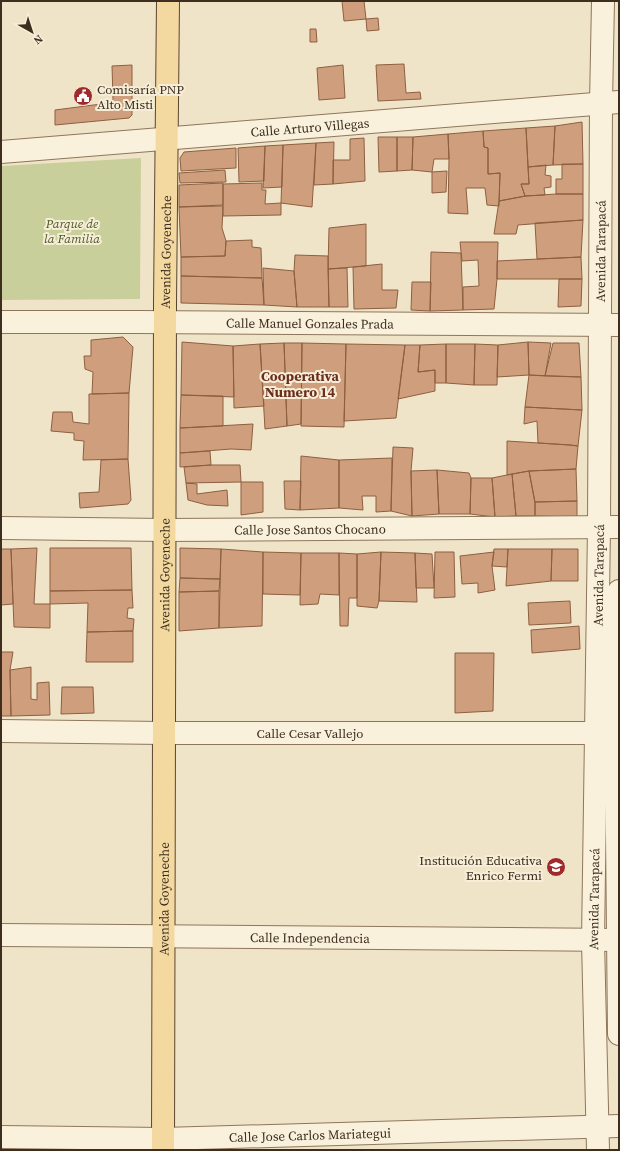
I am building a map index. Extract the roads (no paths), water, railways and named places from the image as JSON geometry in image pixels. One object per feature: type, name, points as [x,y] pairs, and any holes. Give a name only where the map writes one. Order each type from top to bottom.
[{"type":"main road","name":"Avenida Goyeneche","points":[[163,1145],[163,733],[168,1]]},
{"type":"street","name":"Avenida Tarapacá","points":[[603,1],[610,103],[610,733],[618,940],[619,1034]]},
{"type":"street","name":"Calle Arturo Villegas","points":[[1,152],[610,103]]},
{"type":"street","name":"Calle Manuel Gonzales Prada","points":[[1,322],[610,325]]},
{"type":"street","name":"Calle Jose Santos Chocano","points":[[1,528],[165,530],[609,527]]},
{"type":"street","name":"Avenida Tarapacá","points":[[598,1150],[609,1127],[593,941],[610,733],[619,591]]},
{"type":"street","name":"Calle Cesar Vallejo","points":[[1,731],[163,733],[610,733]]},
{"type":"street","name":"Calle Independencia","points":[[1,936],[618,940]]},
{"type":"street","name":"Calle Jose Carlos Mariategui","points":[[1,1138],[22,1144],[163,1145],[609,1127]]},
{"type":"place","name":"Comisaría PNP Alto Misti","points":[[83,96]]},
{"type":"place","name":"Institución Educativa Enrico Fermi","points":[[556,867]]},
{"type":"district","name":"Cooperativa Numero 14","points":[[300,384]]},
{"type":"park label","name":"Parque de la Familia","points":[[72,230]]}]
